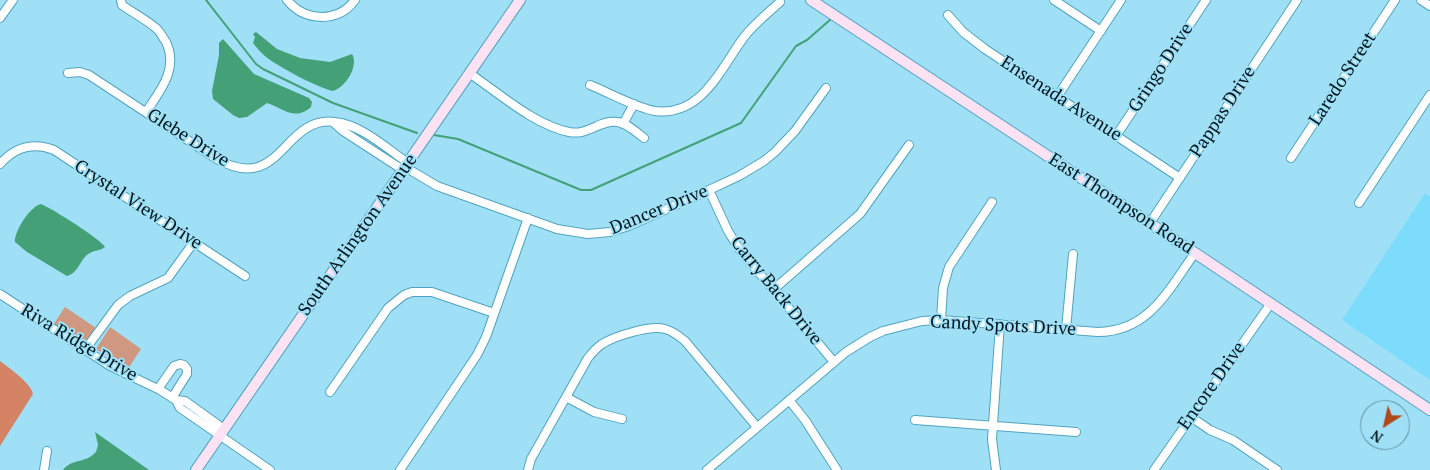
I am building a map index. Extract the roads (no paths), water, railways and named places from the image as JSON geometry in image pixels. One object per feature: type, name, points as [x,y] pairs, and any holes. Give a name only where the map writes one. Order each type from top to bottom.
[{"type":"main road","name":"South Arlington Avenue","points":[[196,470],[520,0]]},
{"type":"main road","name":"East Thompson Road","points":[[811,0],[1195,252],[1430,410]]},
{"type":"street","points":[[0,18],[13,0]]},
{"type":"street","points":[[121,0],[122,4],[158,30],[169,48],[171,56],[171,64],[165,83],[146,112]]},
{"type":"street","points":[[287,0],[302,12],[321,18],[337,16],[350,7],[355,0]]},
{"type":"street","points":[[1054,0],[1101,31]]},
{"type":"street","points":[[1057,97],[1121,0]]},
{"type":"street","name":"Gringo Drive","points":[[1116,136],[1206,0]]},
{"type":"street","name":"Pappas Drive","points":[[1150,223],[1297,0]]},
{"type":"street","name":"Laredo Street","points":[[1291,158],[1395,0]]},
{"type":"street","points":[[1421,0],[1430,6]]},
{"type":"street","points":[[590,85],[647,109],[661,111],[681,108],[694,101],[709,87],[746,35],[780,2]]},
{"type":"street","name":"Ensenada Avenue","points":[[948,15],[976,43],[1180,178]]},
{"type":"street","name":"Glebe Drive","points":[[68,74],[80,72],[89,75],[223,163],[231,166],[249,169],[258,168],[266,164],[303,130],[317,123],[333,121],[346,124],[364,133],[405,167]]},
{"type":"street","points":[[470,73],[532,117],[548,125],[568,132],[578,133],[608,122],[618,122],[644,138]]},
{"type":"street","name":"Dancer Drive","points":[[405,167],[437,186],[565,231],[602,234],[629,226],[752,169],[776,152],[795,132],[826,88]]},
{"type":"street","points":[[1359,203],[1429,100]]},
{"type":"street","points":[[624,124],[634,104]]},
{"type":"street","points":[[773,290],[860,214],[909,145]]},
{"type":"street","name":"Crystal View Drive","points":[[0,164],[11,153],[26,146],[38,146],[54,150],[245,276]]},
{"type":"street","name":"Carry Back Drive","points":[[709,190],[738,249],[834,362]]},
{"type":"street","points":[[942,320],[943,288],[949,267],[992,202]]},
{"type":"street","points":[[400,470],[470,368],[482,345],[528,218]]},
{"type":"street","points":[[85,350],[118,305],[130,296],[168,278],[194,242]]},
{"type":"street","name":"Candy Spots Drive","points":[[707,470],[834,362],[858,344],[883,331],[908,324],[942,320],[1107,332],[1124,328],[1139,322],[1148,315],[1160,302],[1195,252]]},
{"type":"street","points":[[1066,330],[1073,254]]},
{"type":"street","points":[[330,392],[388,308],[404,295],[412,292],[432,292],[494,313]]},
{"type":"street","name":"Riva Ridge Drive","points":[[0,294],[121,372],[158,389],[174,399],[185,401],[270,470]]},
{"type":"street","name":"Encore Drive","points":[[1154,470],[1271,303]]},
{"type":"street","points":[[996,470],[992,448],[1000,324]]},
{"type":"street","points":[[528,470],[531,458],[588,358],[600,345],[644,329],[665,329],[676,334],[758,428]]},
{"type":"street","name":"Riva Ridge Drive","points":[[158,389],[174,366],[183,364],[188,372],[174,399]]},
{"type":"street","points":[[566,397],[583,408],[622,419]]},
{"type":"street","points":[[789,400],[805,420],[837,470]]},
{"type":"street","points":[[1191,417],[1210,430],[1233,440],[1277,470]]},
{"type":"street","points":[[915,420],[1076,432]]},
{"type":"street","points":[[44,470],[47,452]]},
{"type":"waterway","points":[[206,0],[256,64],[263,69],[333,103],[417,133]]},
{"type":"waterway","points":[[434,135],[458,139],[581,190],[591,190],[741,123],[796,46],[807,40],[831,19]]}]
